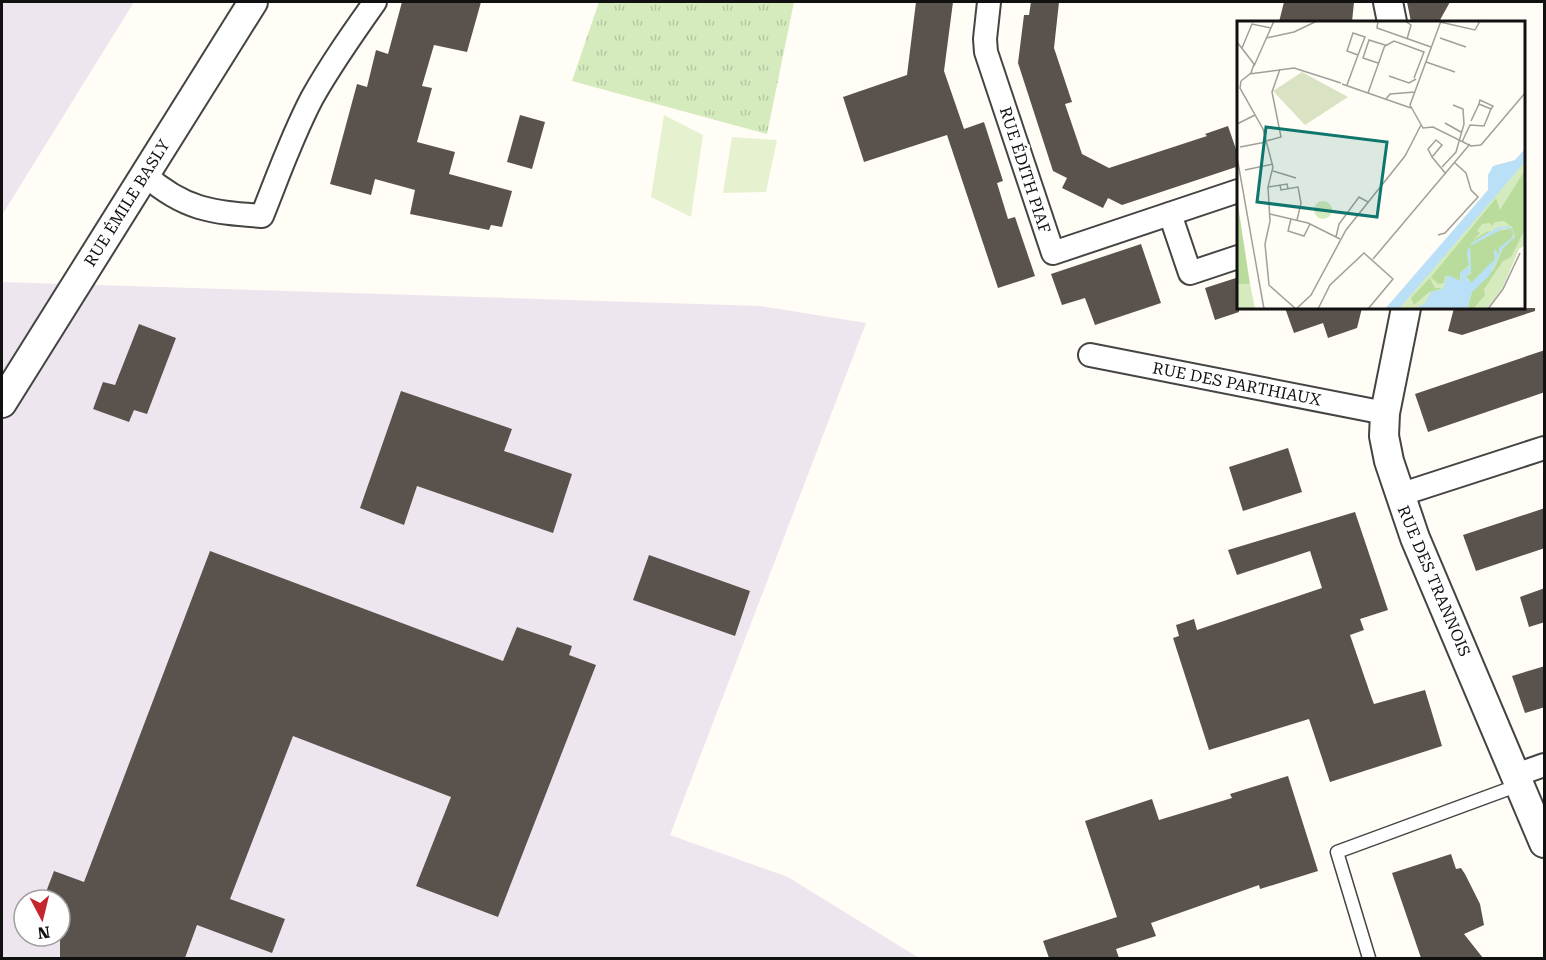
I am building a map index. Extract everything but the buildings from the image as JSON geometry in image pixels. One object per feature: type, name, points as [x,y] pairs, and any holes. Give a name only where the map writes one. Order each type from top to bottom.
[{"type":"street","name":"RUE ÉMILE BASLY","points":[[2,403],[253,2]]},
{"type":"street","points":[[145,175],[168,194],[191,206],[218,212],[262,216],[291,141],[312,99],[334,61],[375,2]]},
{"type":"street","name":"RUE ÉDITH PIAF","points":[[989,2],[986,52],[1053,253],[1237,192]]},
{"type":"street","points":[[1388,2],[1392,21]]},
{"type":"street","points":[[1170,214],[1190,273],[1237,258]]},
{"type":"street","name":"RUE DES TRANNOIS","points":[[1406,309],[1384,412],[1386,448],[1399,495],[1415,538],[1545,843]]},
{"type":"street","name":"RUE DES PARTHIAUX","points":[[1090,355],[1384,412]]},
{"type":"street","points":[[1399,495],[1545,448]]},
{"type":"street","points":[[1518,780],[1545,765]]},
{"type":"lane","points":[[1369,958],[1337,852],[1518,780]]},
{"type":"shaded area","points":[[2,2],[134,2],[2,215]]},
{"type":"shaded area","points":[[2,282],[761,306],[866,323],[670,835],[788,877],[919,958],[2,958]]},
{"type":"green space","points":[[599,2],[794,2],[767,134],[572,81]]},
{"type":"green space","points":[[664,115],[703,135],[691,217],[651,197]]},
{"type":"green space","points":[[732,137],[777,140],[766,192],[723,193]]}]
